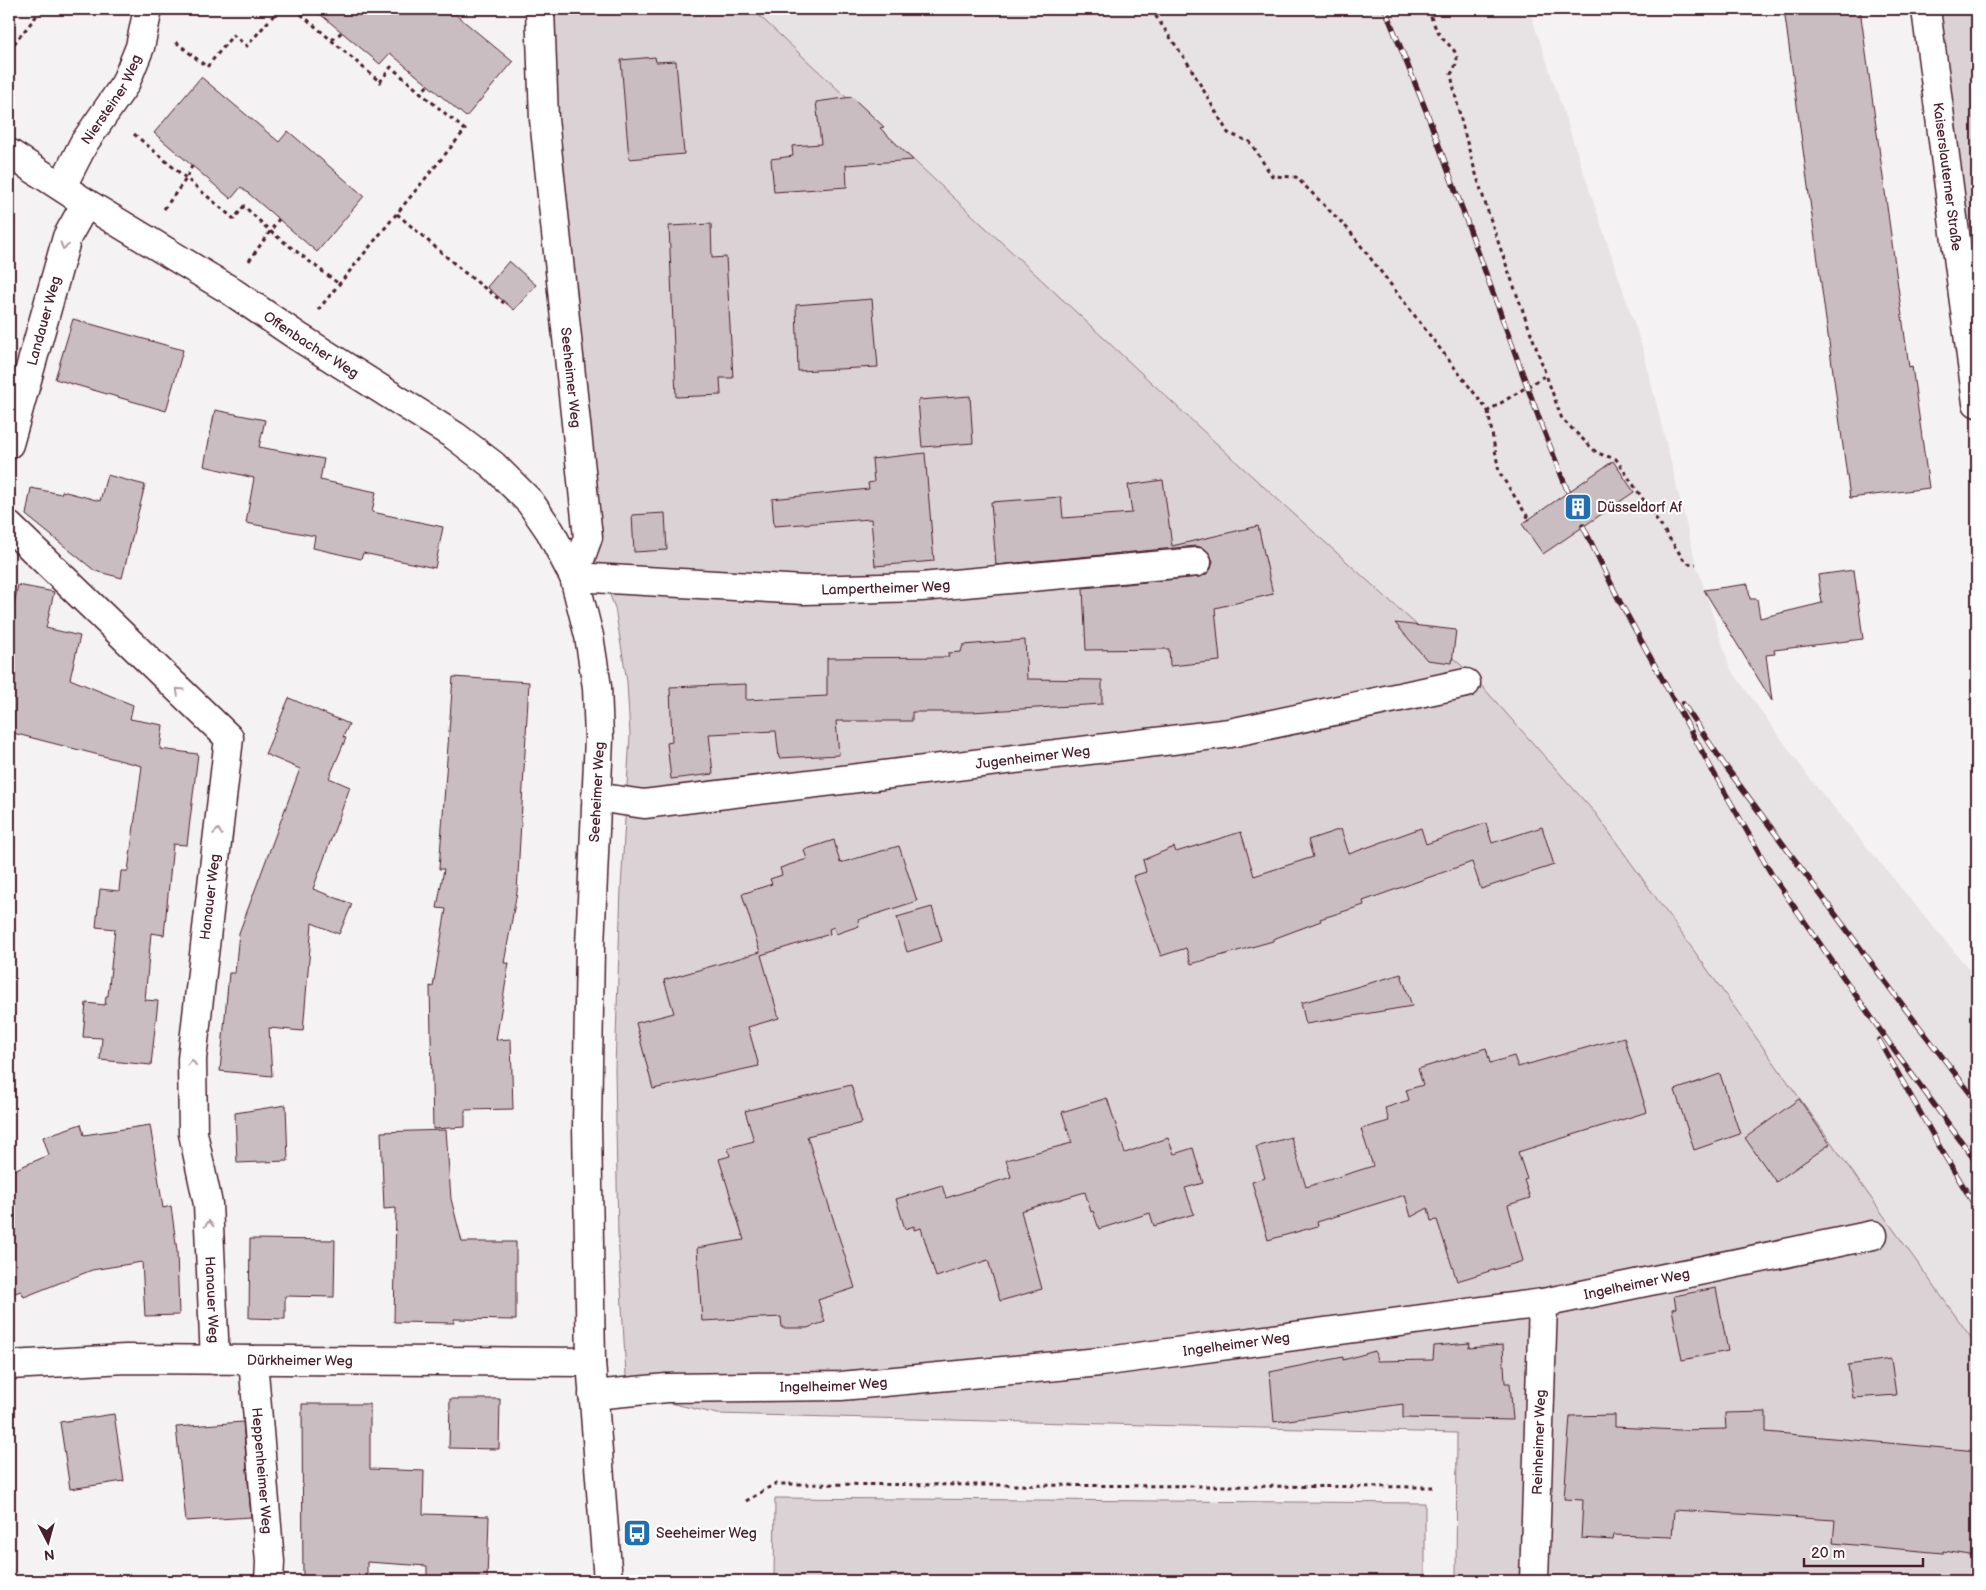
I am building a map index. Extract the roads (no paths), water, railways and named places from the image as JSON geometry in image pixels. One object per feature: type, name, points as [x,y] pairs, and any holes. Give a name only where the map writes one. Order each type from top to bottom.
[{"type":"street","name":"Seeheimer Weg","points":[[540,9],[544,119],[588,537],[574,577],[589,636],[597,687],[599,738],[590,946],[587,1125],[591,1362],[608,1581]]},
{"type":"street","name":"Kaiserslauterner Straße","points":[[1926,9],[1977,403]]},
{"type":"street","name":"Niersteiner Weg","points":[[62,186],[84,143],[125,84],[140,47],[148,14]]},
{"type":"street","name":"Offenbacher Weg","points":[[9,153],[86,203],[228,289],[297,336],[455,436],[493,465],[530,502],[550,531],[574,577]]},
{"type":"street","name":"Landauer Weg","points":[[9,444],[66,237],[86,203]]},
{"type":"street","name":"Hanauer Weg","points":[[9,526],[229,738],[192,1059],[193,1133],[208,1204],[215,1360]]},
{"type":"street","name":"Lampertheimer Weg","points":[[574,577],[804,590],[891,588],[1196,562]]},
{"type":"street","name":"Jugenheimer Weg","points":[[596,797],[644,804],[1230,733],[1466,683]]},
{"type":"street","name":"Ingelheimer Weg","points":[[593,1395],[667,1388],[842,1386],[1100,1362],[1543,1303],[1873,1235]]},
{"type":"street","name":"Reinheimer Weg","points":[[1534,1581],[1543,1303]]},
{"type":"street","name":"Dürkheimer Weg","points":[[9,1365],[126,1359],[591,1362]]},
{"type":"street","name":"Heppenheimer Weg","points":[[253,1360],[270,1562],[269,1581]]},
{"type":"railway","points":[[1385,9],[1427,113],[1568,492]]},
{"type":"railway","points":[[1583,526],[1620,602],[1772,875],[1894,1050],[1977,1163]]},
{"type":"railway","points":[[1683,704],[1726,767],[1977,1102]]},
{"type":"railway","points":[[1879,1040],[1977,1209]]},
{"type":"place","name":"Düsseldorf Af","points":[[1578,507]]},
{"type":"place","name":"Seeheimer Weg","points":[[637,1533]]}]
